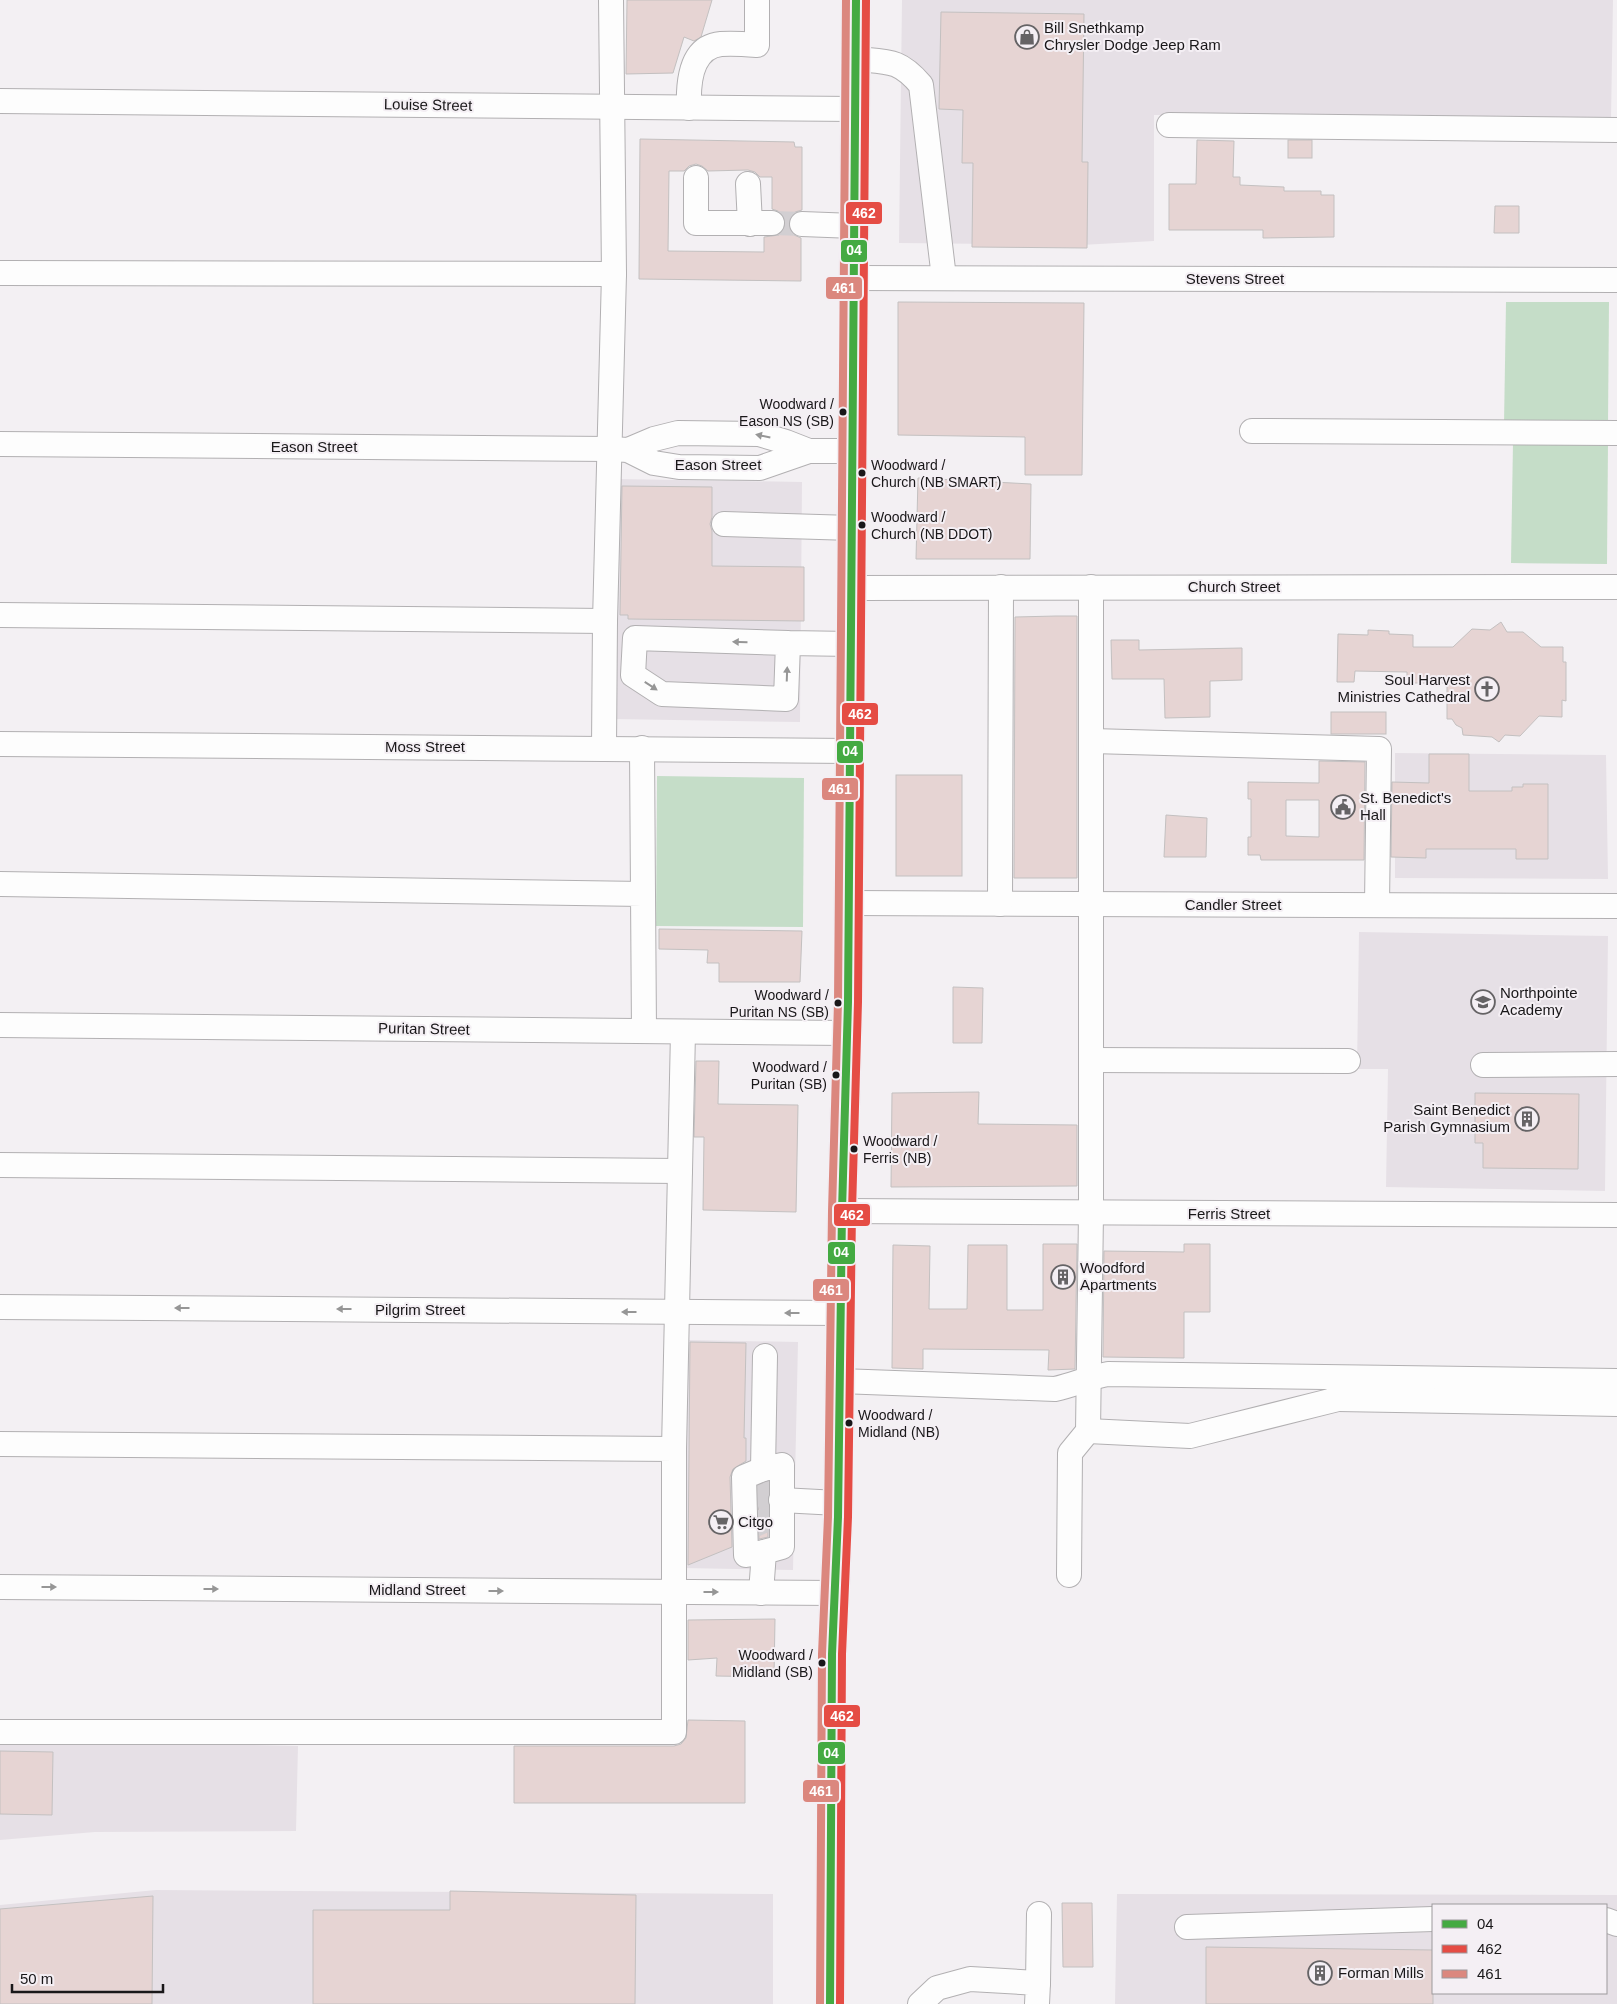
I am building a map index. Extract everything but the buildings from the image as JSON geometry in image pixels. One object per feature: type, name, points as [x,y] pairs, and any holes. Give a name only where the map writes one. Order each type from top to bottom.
[{"type":"main road","points":[[830,2004],[832,1654],[838,1503],[849,903],[856,0]]},
{"type":"street","points":[[604,748],[605,621],[620,450],[614,274],[611,0]]},
{"type":"street","points":[[689,108],[688,91],[692,71],[700,53],[719,44],[757,44],[757,0]]},
{"type":"street","points":[[856,59],[893,62],[909,71],[921,85],[944,278]]},
{"type":"street","name":"Louise Street","points":[[0,101],[855,109]]},
{"type":"street","points":[[1170,125],[1617,130]]},
{"type":"street","points":[[696,178],[696,223],[761,223],[748,184]]},
{"type":"street","points":[[802,224],[854,226]]},
{"type":"street","points":[[0,273],[614,274]]},
{"type":"street","name":"Stevens Street","points":[[854,278],[1617,280]]},
{"type":"street","points":[[1252,431],[1617,432]]},
{"type":"street","name":"Eason Street","points":[[0,444],[620,450],[678,433],[760,434],[809,451],[852,451]]},
{"type":"street","name":"Eason Street","points":[[620,450],[654,463],[679,467],[760,468],[809,451]]},
{"type":"street","points":[[724,524],[852,528]]},
{"type":"street","points":[[1069,1575],[1070,1453],[1088,1431],[1092,1060],[1091,587]]},
{"type":"street","name":"Church Street","points":[[851,588],[1617,587]]},
{"type":"street","points":[[1000,904],[1001,588]]},
{"type":"street","points":[[0,615],[605,621]]},
{"type":"street","points":[[788,643],[786,699],[662,694],[633,675],[635,638],[851,644]]},
{"type":"street","points":[[1092,741],[1379,749],[1377,905]]},
{"type":"street","name":"Moss Street","points":[[0,744],[850,751]]},
{"type":"street","points":[[642,748],[644,1031]]},
{"type":"street","points":[[0,884],[643,894]]},
{"type":"street","name":"Candler Street","points":[[849,903],[1617,906]]},
{"type":"street","name":"Puritan Street","points":[[0,1025],[847,1033]]},
{"type":"street","points":[[0,1732],[674,1732],[674,1449],[683,1032]]},
{"type":"street","points":[[1092,1060],[1348,1061]]},
{"type":"street","points":[[1482,1065],[1617,1064]]},
{"type":"street","points":[[0,1165],[680,1171]]},
{"type":"street","name":"Ferris Street","points":[[842,1212],[1617,1216]]},
{"type":"street","name":"Pilgrim Street","points":[[0,1307],[841,1314]]},
{"type":"street","points":[[763,1469],[765,1356]]},
{"type":"street","points":[[840,1381],[1055,1389],[1073,1385],[1089,1377],[1108,1374],[1617,1404]]},
{"type":"street","points":[[1088,1431],[1190,1436],[1339,1388],[1617,1381]]},
{"type":"street","points":[[0,1444],[674,1449]]},
{"type":"street","points":[[766,1507],[746,1555],[782,1547],[766,1507],[744,1477],[763,1469],[782,1465],[766,1507]]},
{"type":"street","points":[[766,1507],[838,1503]]},
{"type":"street","points":[[761,1593],[764,1552]]},
{"type":"street","name":"Midland Street","points":[[0,1587],[835,1593]]},
{"type":"street","points":[[920,2004],[937,1988],[970,1979],[1038,1993],[1039,1914]]},
{"type":"street","points":[[1188,1927],[1432,1919]]},
{"type":"shaded area","points":[[902,0],[1613,0],[1611,119],[1154,115],[1154,241],[1081,245],[899,243]]},
{"type":"shaded area","points":[[616,479],[802,482],[800,722],[614,719]]},
{"type":"shaded area","points":[[1395,753],[1606,755],[1608,879],[1395,878]]},
{"type":"shaded area","name":"Northpointe Academy","points":[[1359,932],[1608,936],[1605,1191],[1386,1187],[1388,1069],[1357,1069]]},
{"type":"shaded area","points":[[687,1340],[798,1342],[793,1570],[682,1568]]},
{"type":"shaded area","points":[[0,1739],[298,1746],[296,1831],[95,1832],[0,1840]]},
{"type":"shaded area","points":[[156,1890],[773,1894],[773,2004],[0,2004],[0,1905]]},
{"type":"shaded area","points":[[1117,1894],[1617,1895],[1617,2004],[1115,2004]]},
{"type":"green space","points":[[1506,302],[1609,302],[1608,424],[1504,424]]},
{"type":"green space","points":[[1513,442],[1608,444],[1607,564],[1511,563]]},
{"type":"green space","points":[[657,776],[804,778],[803,927],[656,926]]},
{"type":"tunnel","points":[[772,223],[802,224]]},
{"type":"tunnel","points":[[755,1499],[776,1490]]},
{"type":"tunnel","points":[[755,1525],[775,1516]]},
{"type":"transit line","name":"461","points":[[820,2004],[822,1654],[828,1517],[832,1211],[838,1002],[846,0]]},
{"type":"transit line","name":"04","points":[[830,2004],[832,1654],[838,1517],[842,1211],[848,1002],[856,0]]},
{"type":"transit line","name":"462","points":[[840,2004],[842,1654],[848,1517],[852,1211],[858,1002],[866,0]]},
{"type":"place","name":"Bill Snethkamp Chrysler Dodge Jeep Ram","points":[[1027,37]]},
{"type":"place","name":"Woodward / Eason NS (SB)","points":[[843,412]]},
{"type":"place","name":"Woodward / Church (NB SMART)","points":[[862,473]]},
{"type":"place","name":"Woodward / Church (NB DDOT)","points":[[862,525]]},
{"type":"place","name":"Soul Harvest Ministries Cathedral","points":[[1487,689]]},
{"type":"place","name":"St. Benedict's Hall","points":[[1343,807]]},
{"type":"place","name":"Northpointe Academy","points":[[1483,1002]]},
{"type":"place","name":"Woodward / Puritan NS (SB)","points":[[838,1003]]},
{"type":"place","name":"Woodward / Puritan (SB)","points":[[836,1075]]},
{"type":"place","name":"Saint Benedict Parish Gymnasium","points":[[1527,1119]]},
{"type":"place","name":"Woodward / Ferris (NB)","points":[[854,1149]]},
{"type":"place","name":"Woodford Apartments","points":[[1063,1277]]},
{"type":"place","name":"Woodward / Midland (NB)","points":[[849,1423]]},
{"type":"place","name":"Citgo","points":[[721,1522]]},
{"type":"place","name":"Woodward / Midland (SB)","points":[[822,1663]]},
{"type":"place","name":"Forman Mills","points":[[1320,1973]]}]
